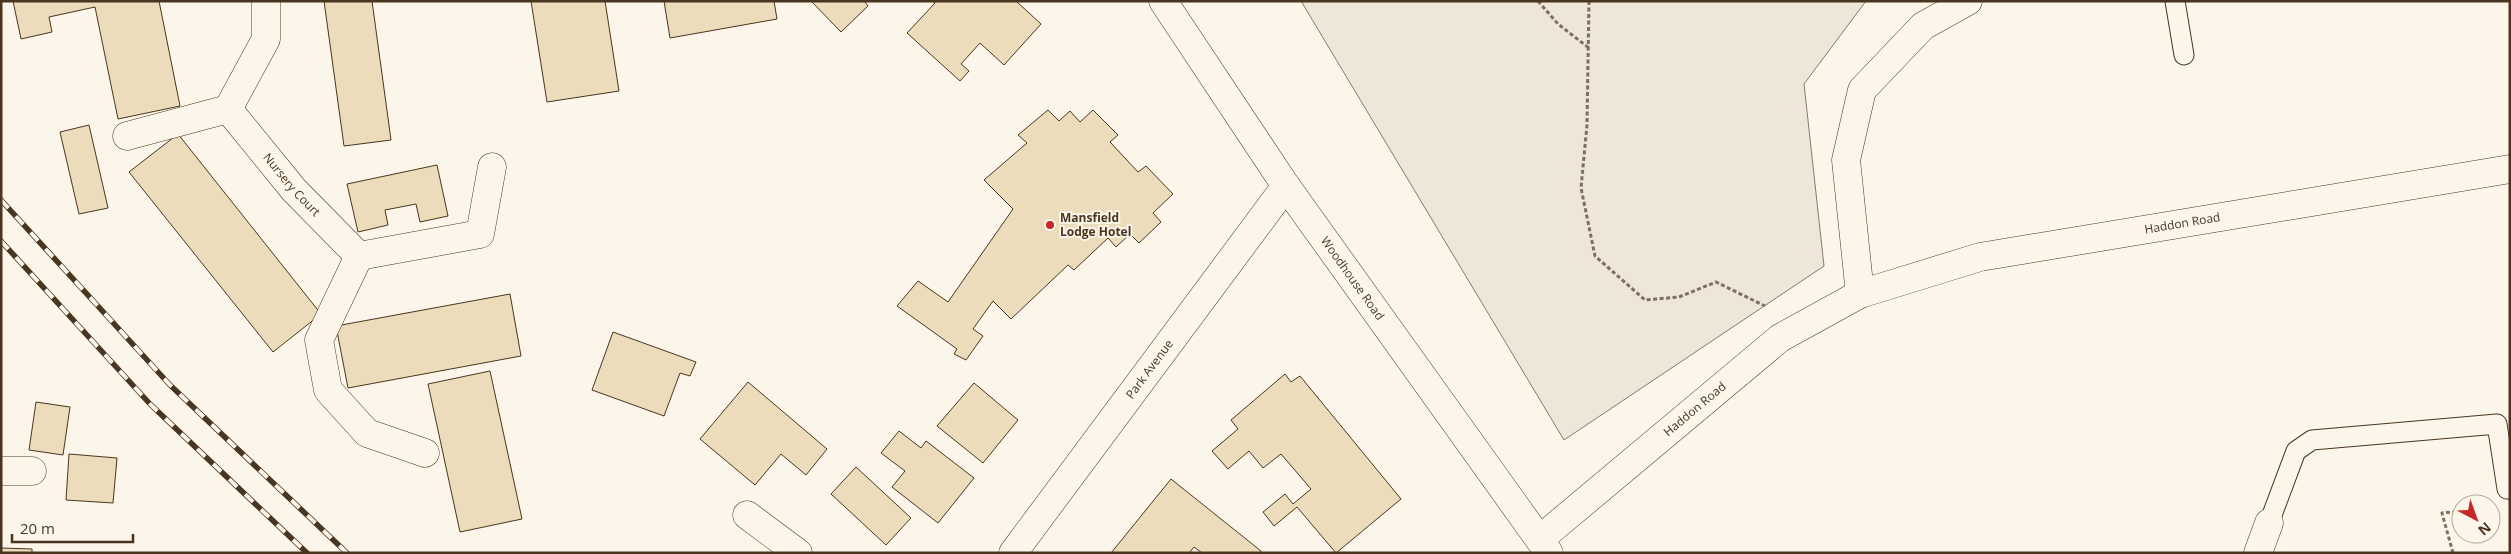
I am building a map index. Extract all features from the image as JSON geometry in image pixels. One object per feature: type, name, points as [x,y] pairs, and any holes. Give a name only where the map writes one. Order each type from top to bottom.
[{"type":"main road","points":[[128,136],[228,109],[266,40],[266,1]]},
{"type":"main road","name":"Woodhouse Road","points":[[1163,1],[1286,186],[1545,546]]},
{"type":"main road","points":[[1860,294],[1846,160],[1862,90],[1923,26],[1968,1]]},
{"type":"main road","name":"Nursery Court","points":[[228,109],[294,190],[360,256]]},
{"type":"main road","points":[[425,453],[367,433],[328,390],[319,340],[360,256],[480,234],[492,168]]},
{"type":"main road","name":"Haddon Road","points":[[1545,546],[1780,338],[1860,294],[1980,257],[2510,169]]},
{"type":"main road","name":"Park Avenue","points":[[1013,553],[1286,186]]},
{"type":"main road","points":[[1,471],[32,471]]},
{"type":"main road","points":[[747,515],[798,553]]},
{"type":"main road","points":[[2258,553],[2269,523]]},
{"type":"lane","points":[[2175,1],[2184,55]]},
{"type":"lane","points":[[2269,523],[2296,451],[2312,440],[2497,424],[2507,490]]},
{"type":"path","points":[[1538,1],[1558,24],[1589,48]]},
{"type":"path","points":[[1588,1],[1587,125],[1581,188],[1595,256],[1645,300],[1679,297],[1716,282],[1765,306],[1780,338]]},
{"type":"path","points":[[2451,512],[2442,513],[2453,553]]},
{"type":"shaded area","points":[[1301,1],[1866,1],[1804,84],[1824,266],[1564,440]]},
{"type":"building","points":[[13,1],[159,1],[180,106],[118,119],[95,7],[49,17],[52,32],[21,39]]},
{"type":"building","points":[[324,1],[372,1],[391,140],[344,146]]},
{"type":"building","points":[[531,1],[605,1],[619,91],[547,102]]},
{"type":"building","points":[[664,1],[774,1],[777,19],[670,38]]},
{"type":"building","points":[[811,1],[864,1],[868,6],[841,32]]},
{"type":"building","points":[[932,1],[1016,1],[1041,24],[1004,65],[980,43],[961,64],[969,71],[960,81],[907,33],[935,3]]},
{"type":"building","points":[[1048,110],[1059,121],[1070,111],[1080,122],[1093,110],[1118,135],[1110,142],[1138,172],[1146,166],[1173,194],[1153,213],[1161,222],[1139,243],[1130,234],[1116,247],[1108,238],[1074,270],[1068,265],[1011,319],[993,301],[973,329],[983,336],[966,360],[954,354],[957,349],[897,306],[918,281],[948,302],[1013,209],[984,180],[1027,143],[1018,135]]},
{"type":"building","points":[[89,125],[108,208],[79,214],[60,132]]},
{"type":"building","points":[[178,134],[321,314],[273,352],[129,172]]},
{"type":"building","points":[[437,165],[448,216],[420,222],[416,204],[385,210],[388,225],[358,232],[347,184]]},
{"type":"building","points":[[510,294],[521,356],[348,388],[336,326]]},
{"type":"building","points":[[613,332],[696,362],[690,376],[680,373],[664,416],[592,390]]},
{"type":"building","points":[[490,371],[522,519],[460,532],[428,384]]},
{"type":"building","points":[[1285,374],[1291,382],[1300,376],[1401,499],[1336,553],[1297,507],[1274,526],[1263,512],[1285,494],[1293,504],[1311,489],[1281,454],[1263,468],[1249,451],[1228,469],[1212,451],[1238,429],[1231,420]]},
{"type":"building","points":[[748,382],[827,449],[806,475],[781,454],[755,485],[700,439]]},
{"type":"building","points":[[974,383],[1018,420],[983,463],[937,426]]},
{"type":"building","points":[[36,402],[70,407],[63,455],[29,450]]},
{"type":"building","points":[[899,431],[921,448],[926,441],[974,478],[938,523],[892,487],[905,471],[881,453]]},
{"type":"building","points":[[69,454],[117,458],[113,503],[66,500]]},
{"type":"building","points":[[856,467],[911,518],[886,545],[831,494]]},
{"type":"building","points":[[1171,479],[1261,551],[1260,553],[1202,553],[1194,547],[1189,553],[1111,553]]},
{"type":"building","points":[[1,548],[32,549],[32,553],[1,553]]},
{"type":"railway","points":[[1,200],[170,385],[347,553]]},
{"type":"railway","points":[[1,241],[150,404],[307,553]]},
{"type":"place","name":"Mansfield Lodge Hotel","points":[[1050,225]]}]
